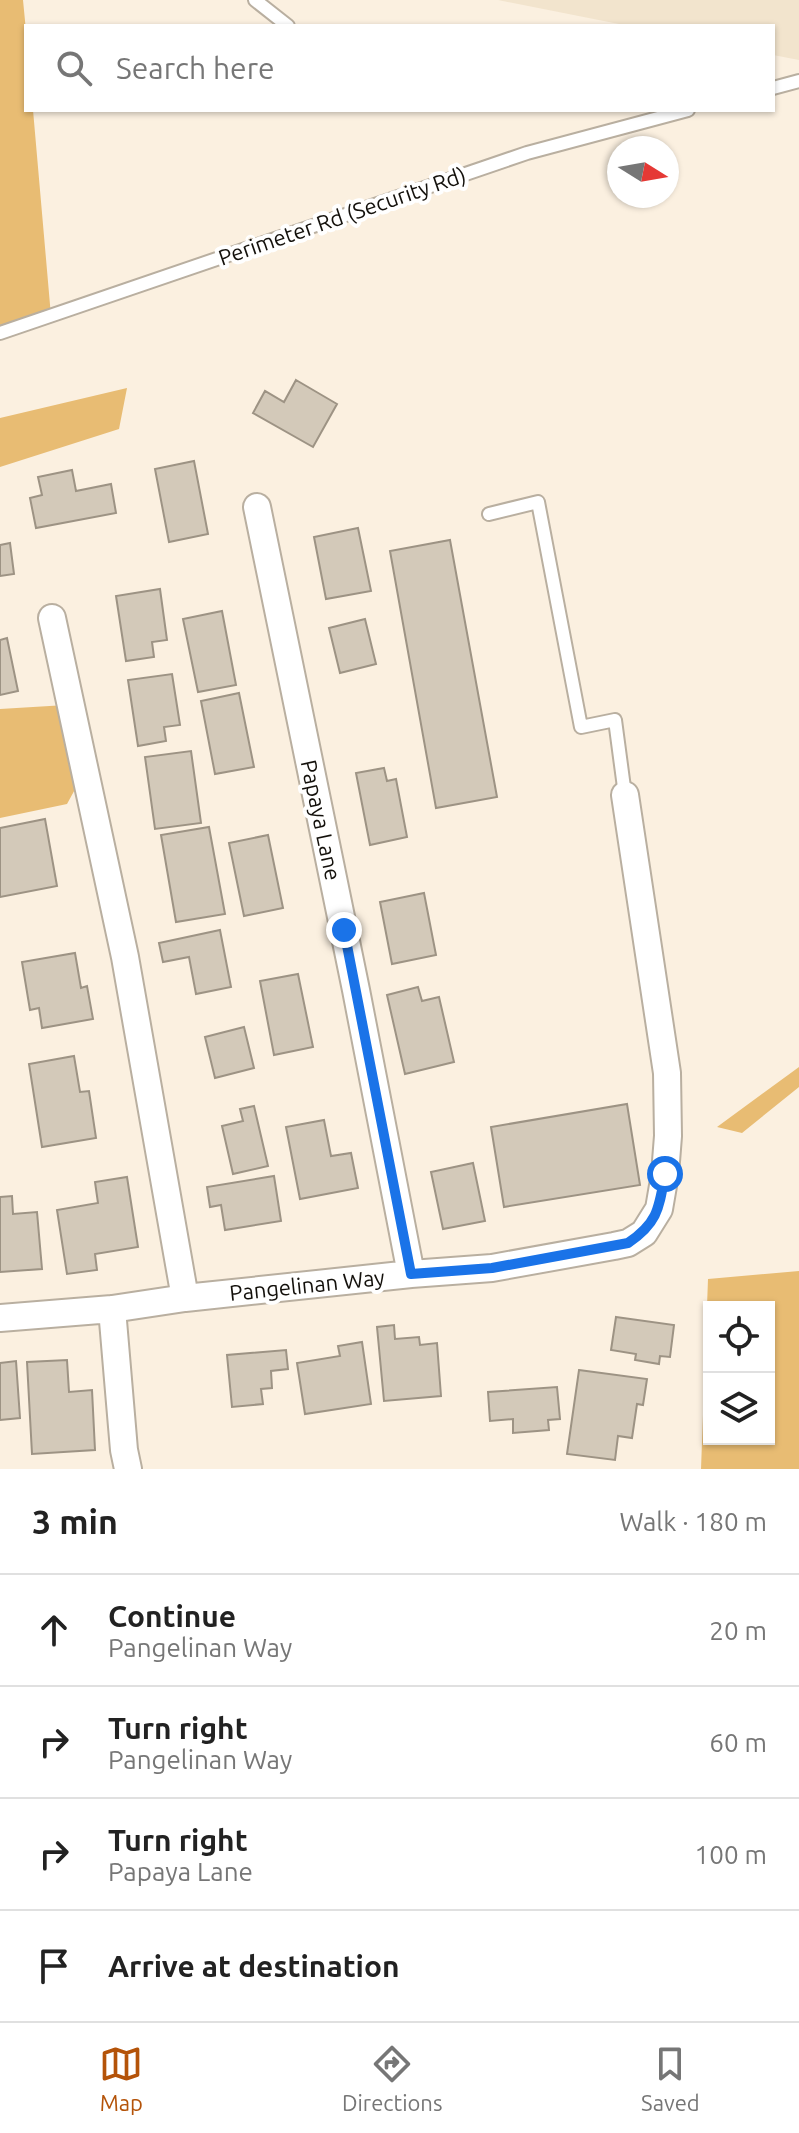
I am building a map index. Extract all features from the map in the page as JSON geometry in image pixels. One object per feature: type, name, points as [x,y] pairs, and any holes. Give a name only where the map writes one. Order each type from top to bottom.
[{"type":"street","name":"Papaya Lane","points":[[257,507],[411,1274]]},
{"type":"street","points":[[52,618],[125,957],[185,1298]]},
{"type":"street","name":"Pangelinan Way","points":[[0,1318],[492,1268],[628,1243],[644,1233],[659,1209],[665,1174],[667,1073],[625,795]]},
{"type":"street","points":[[112,1309],[128,1469]]},
{"type":"lane","points":[[255,0],[285,24]]},
{"type":"lane","points":[[775,87],[799,81]]},
{"type":"lane","name":"Perimeter Rd (Security Rd)","points":[[0,333],[527,153],[681,112]]},
{"type":"lane","points":[[489,514],[538,502],[581,727],[615,720],[625,795]]},
{"type":"shaded area","points":[[0,0],[23,0],[24,112],[33,112],[51,316],[0,329]]},
{"type":"shaded area","points":[[498,0],[799,0],[799,60],[775,55],[775,24],[619,24]]},
{"type":"shaded area","points":[[127,388],[119,429],[0,467],[0,418]]},
{"type":"shaded area","points":[[66,705],[85,771],[67,804],[0,818],[0,709]]},
{"type":"shaded area","points":[[799,1067],[799,1087],[742,1133],[717,1127]]},
{"type":"shaded area","points":[[799,1271],[799,1469],[701,1469],[703,1415],[703,1445],[775,1445],[775,1301],[707,1301],[708,1279]]},
{"type":"building","points":[[296,380],[337,404],[313,447],[253,413],[265,391],[284,402]]},
{"type":"building","points":[[194,461],[208,534],[169,542],[155,469]]},
{"type":"building","points":[[72,470],[76,491],[111,484],[116,513],[36,528],[30,498],[42,495],[38,477]]},
{"type":"building","points":[[358,528],[371,591],[326,599],[314,537]]},
{"type":"building","points":[[450,540],[497,797],[436,808],[390,551]]},
{"type":"building","points":[[10,543],[14,574],[0,576],[0,545]]},
{"type":"building","points":[[160,589],[167,640],[152,642],[154,657],[126,661],[116,596]]},
{"type":"building","points":[[222,611],[236,685],[198,692],[183,619]]},
{"type":"building","points":[[365,619],[376,664],[340,673],[329,628]]},
{"type":"building","points":[[7,638],[18,691],[0,695],[0,640]]},
{"type":"building","points":[[172,674],[180,725],[164,727],[166,741],[138,746],[128,680]]},
{"type":"building","points":[[239,693],[254,767],[215,774],[201,701]]},
{"type":"building","points":[[191,751],[201,823],[155,829],[145,757]]},
{"type":"building","points":[[384,768],[387,781],[396,779],[407,837],[370,845],[356,773]]},
{"type":"building","points":[[45,819],[57,886],[0,897],[0,828]]},
{"type":"building","points":[[209,827],[225,914],[176,922],[161,835]]},
{"type":"building","points":[[268,835],[283,908],[244,916],[229,843]]},
{"type":"building","points":[[424,893],[436,955],[392,964],[380,902]]},
{"type":"building","points":[[220,930],[231,987],[196,994],[189,957],[163,962],[159,943]]},
{"type":"building","points":[[75,953],[81,988],[87,986],[93,1019],[42,1028],[39,1008],[30,1010],[22,962]]},
{"type":"building","points":[[298,974],[313,1047],[274,1055],[260,981]]},
{"type":"building","points":[[418,987],[422,1001],[439,997],[454,1062],[405,1074],[387,995]]},
{"type":"building","points":[[244,1027],[254,1068],[215,1078],[205,1037]]},
{"type":"building","points":[[74,1056],[80,1092],[89,1091],[96,1138],[42,1147],[29,1064]]},
{"type":"building","points":[[627,1104],[640,1185],[504,1207],[491,1127]]},
{"type":"building","points":[[254,1106],[268,1166],[233,1174],[222,1126],[243,1121],[240,1109]]},
{"type":"building","points":[[324,1120],[331,1156],[351,1153],[358,1188],[300,1199],[286,1127]]},
{"type":"building","points":[[473,1163],[485,1221],[443,1229],[431,1172]]},
{"type":"building","points":[[274,1176],[281,1221],[225,1230],[221,1205],[210,1207],[207,1187]]},
{"type":"building","points":[[127,1177],[138,1247],[95,1254],[97,1270],[67,1274],[57,1210],[98,1203],[95,1182]]},
{"type":"building","points":[[12,1196],[13,1214],[37,1212],[42,1269],[0,1272],[0,1197]]},
{"type":"building","points":[[616,1317],[674,1325],[670,1357],[660,1356],[659,1364],[635,1360],[636,1354],[611,1350]]},
{"type":"building","points":[[394,1325],[395,1339],[419,1337],[420,1345],[437,1343],[441,1396],[384,1401],[377,1327]]},
{"type":"building","points":[[362,1342],[371,1404],[305,1414],[297,1363],[340,1356],[338,1346]]},
{"type":"building","points":[[286,1350],[288,1369],[271,1371],[272,1388],[261,1389],[263,1404],[232,1407],[227,1355]]},
{"type":"building","points":[[67,1360],[69,1392],[92,1390],[95,1450],[32,1454],[27,1362]]},
{"type":"building","points":[[16,1361],[20,1418],[0,1420],[0,1363]]},
{"type":"building","points":[[579,1370],[647,1379],[643,1405],[637,1404],[632,1438],[618,1436],[615,1460],[567,1454]]},
{"type":"building","points":[[557,1387],[560,1419],[548,1420],[549,1430],[513,1433],[513,1419],[490,1421],[488,1392]]},
{"type":"route","points":[[344,930],[411,1274],[492,1268],[628,1243],[644,1233],[659,1209],[665,1174]]}]
